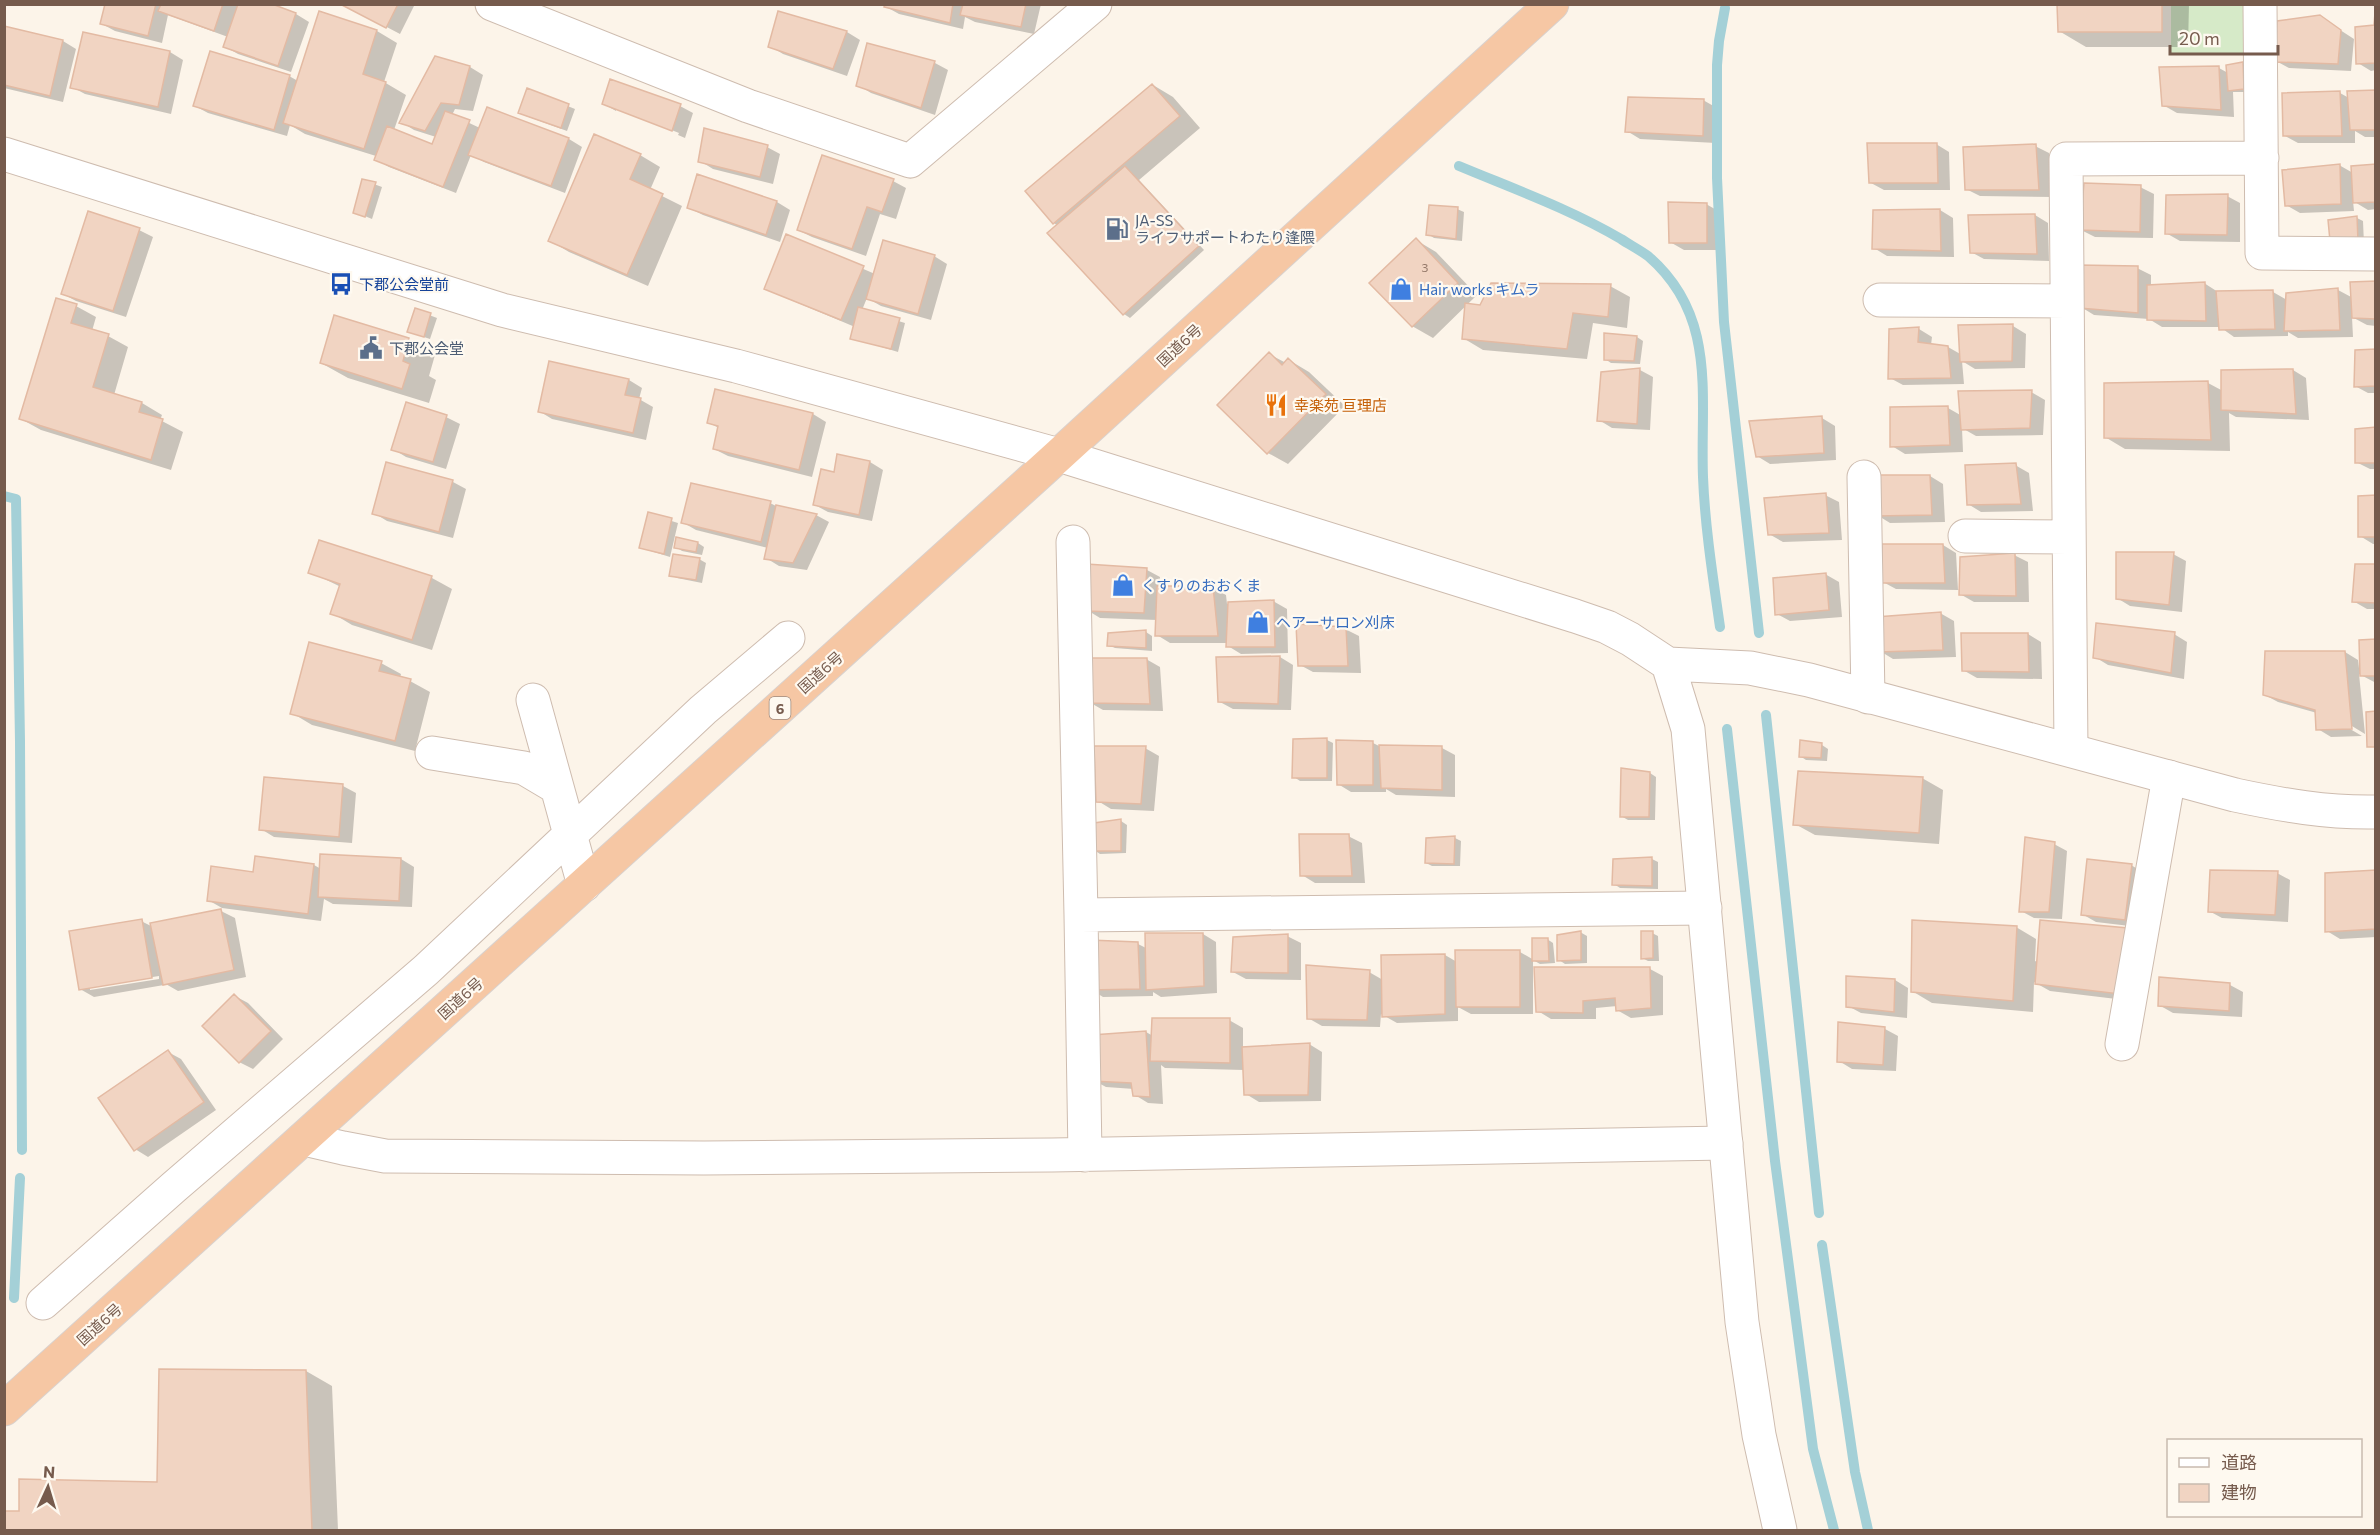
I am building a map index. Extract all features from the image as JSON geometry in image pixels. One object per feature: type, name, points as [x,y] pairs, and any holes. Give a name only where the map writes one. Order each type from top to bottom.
[{"type":"highway","name":"国道6号","points":[[4,1409],[1059,455],[1552,4]]},
{"type":"street","points":[[492,4],[748,106],[910,160],[1095,4]]},
{"type":"street","points":[[2260,4],[2262,253],[2376,254]]},
{"type":"street","points":[[4,154],[502,310],[736,366],[1059,455],[1575,616],[1607,627],[1668,664],[1750,668],[1809,680],[2235,795],[2298,808],[2348,813],[2376,812]]},
{"type":"street","points":[[2071,750],[2066,159],[2262,158]]},
{"type":"street","points":[[1880,300],[2067,301]]},
{"type":"street","points":[[1864,477],[1868,697]]},
{"type":"street","points":[[1965,536],[2069,537]]},
{"type":"street","points":[[1073,542],[1085,1155]]},
{"type":"street","points":[[43,1303],[426,970],[703,710],[788,638]]},
{"type":"street","points":[[1668,664],[1688,729],[1742,1322],[1759,1435],[1780,1530]]},
{"type":"street","points":[[532,700],[584,885]]},
{"type":"street","points":[[432,753],[524,768],[556,787]]},
{"type":"street","points":[[2122,1044],[2169,777]]},
{"type":"street","points":[[1081,915],[1705,908]]},
{"type":"street","points":[[304,1138],[385,1156],[704,1158],[1085,1155],[1726,1143]]},
{"type":"green space","points":[[2171,5],[2243,5],[2243,55],[2171,54]]},
{"type":"building","points":[[105,4],[156,4],[148,36],[100,24]]},
{"type":"building","points":[[161,4],[223,4],[214,31],[158,11]]},
{"type":"building","points":[[238,4],[272,4],[296,13],[278,66],[223,47]]},
{"type":"building","points":[[340,4],[398,4],[386,28]]},
{"type":"building","points":[[885,4],[953,4],[950,23],[884,7]]},
{"type":"building","points":[[963,4],[1026,4],[1021,27],[960,15]]},
{"type":"building","points":[[2057,4],[2162,4],[2162,32],[2058,32]]},
{"type":"building","points":[[319,11],[377,30],[363,74],[386,82],[364,149],[283,123]]},
{"type":"building","points":[[778,11],[847,31],[833,69],[768,47]]},
{"type":"building","points":[[2375,13],[2376,63],[2356,64],[2355,27],[2374,25]]},
{"type":"building","points":[[2320,15],[2341,30],[2338,64],[2275,62],[2277,21]]},
{"type":"building","points":[[4,26],[63,40],[50,96],[4,85]]},
{"type":"building","points":[[83,32],[170,51],[158,107],[70,88]]},
{"type":"building","points":[[867,43],[935,61],[921,108],[856,86]]},
{"type":"building","points":[[210,51],[290,75],[274,130],[193,106]]},
{"type":"building","points":[[435,56],[470,66],[459,105],[441,103],[425,131],[399,123]]},
{"type":"building","points":[[2243,62],[2244,89],[2228,91],[2226,65]]},
{"type":"building","points":[[2219,66],[2221,110],[2162,106],[2159,67]]},
{"type":"building","points":[[610,79],[681,104],[672,131],[602,104]]},
{"type":"building","points":[[1152,84],[1180,116],[1053,224],[1025,191]]},
{"type":"building","points":[[527,88],[569,104],[561,128],[518,113]]},
{"type":"building","points":[[2376,90],[2376,130],[2350,130],[2347,91]]},
{"type":"building","points":[[2340,91],[2342,136],[2283,136],[2282,93]]},
{"type":"building","points":[[1628,97],[1704,99],[1703,136],[1625,132]]},
{"type":"building","points":[[487,107],[569,138],[551,186],[468,155]]},
{"type":"building","points":[[445,111],[470,120],[443,187],[374,160],[387,126],[432,144]]},
{"type":"building","points":[[704,128],[768,145],[760,177],[698,162]]},
{"type":"building","points":[[594,134],[641,154],[630,179],[663,194],[627,275],[548,241]]},
{"type":"building","points":[[1867,143],[1937,143],[1938,183],[1869,183]]},
{"type":"building","points":[[2036,144],[2039,190],[1965,190],[1963,147]]},
{"type":"building","points":[[822,155],[894,179],[882,212],[867,207],[852,249],[797,230]]},
{"type":"building","points":[[2340,164],[2341,204],[2285,206],[2282,170]]},
{"type":"building","points":[[2376,164],[2376,202],[2353,203],[2351,166]]},
{"type":"building","points":[[1125,166],[1199,246],[1123,315],[1047,233]]},
{"type":"building","points":[[697,174],[777,201],[766,235],[687,208]]},
{"type":"building","points":[[362,179],[376,182],[365,217],[353,213]]},
{"type":"building","points":[[2084,183],[2141,185],[2140,232],[2080,230]]},
{"type":"building","points":[[2228,194],[2227,235],[2165,234],[2166,195]]},
{"type":"building","points":[[1668,202],[1707,203],[1707,243],[1669,243]]},
{"type":"building","points":[[1429,205],[1458,207],[1456,239],[1426,235]]},
{"type":"building","points":[[1940,209],[1941,251],[1872,249],[1873,210]]},
{"type":"building","points":[[88,211],[140,228],[113,311],[61,294]]},
{"type":"building","points":[[2035,214],[2037,254],[1970,253],[1968,215]]},
{"type":"building","points":[[2357,216],[2358,242],[2330,241],[2328,220]]},
{"type":"building","points":[[786,234],[864,266],[841,320],[764,289]]},
{"type":"building","points":[[1416,238],[1458,283],[1412,327],[1369,283]]},
{"type":"building","points":[[883,240],[935,255],[918,314],[866,299]]},
{"type":"building","points":[[2078,265],[2138,266],[2138,313],[2079,308]]},
{"type":"building","points":[[2376,281],[2376,319],[2352,318],[2350,282]]},
{"type":"building","points":[[2205,282],[2206,321],[2147,320],[2147,285]]},
{"type":"building","points":[[1491,283],[1611,284],[1608,317],[1573,313],[1567,349],[1462,339],[1465,303],[1480,305]]},
{"type":"building","points":[[2338,288],[2340,330],[2284,331],[2286,293]]},
{"type":"building","points":[[2273,290],[2275,329],[2219,330],[2216,291]]},
{"type":"building","points":[[56,298],[77,304],[71,323],[109,334],[93,387],[142,402],[139,412],[163,419],[151,460],[19,419]]},
{"type":"building","points":[[858,307],[900,318],[891,349],[850,339]]},
{"type":"building","points":[[415,308],[431,313],[424,337],[407,332]]},
{"type":"building","points":[[334,315],[409,338],[403,361],[410,364],[402,389],[320,363]]},
{"type":"building","points":[[2013,324],[2012,361],[1960,362],[1958,325]]},
{"type":"building","points":[[1919,327],[1918,342],[1948,346],[1951,378],[1888,379],[1889,329]]},
{"type":"building","points":[[1604,333],[1637,336],[1634,361],[1604,360]]},
{"type":"building","points":[[2376,349],[2376,386],[2354,387],[2355,350]]},
{"type":"building","points":[[1269,352],[1282,365],[1288,358],[1326,394],[1267,454],[1217,405]]},
{"type":"building","points":[[549,361],[629,379],[625,395],[641,398],[633,433],[538,412]]},
{"type":"building","points":[[1640,368],[1637,424],[1597,421],[1601,372]]},
{"type":"building","points":[[2293,369],[2296,414],[2221,410],[2221,370]]},
{"type":"building","points":[[2208,381],[2211,440],[2104,438],[2104,383]]},
{"type":"building","points":[[715,389],[813,413],[799,470],[713,449],[718,426],[707,423]]},
{"type":"building","points":[[2032,390],[2030,428],[1961,430],[1958,391]]},
{"type":"building","points":[[406,402],[447,415],[433,462],[391,450]]},
{"type":"building","points":[[1948,406],[1950,445],[1890,447],[1890,407]]},
{"type":"building","points":[[1822,416],[1824,453],[1756,457],[1749,421]]},
{"type":"building","points":[[2376,427],[2376,463],[2355,463],[2355,429]]},
{"type":"building","points":[[837,454],[870,461],[859,515],[813,505],[821,469],[834,472]]},
{"type":"building","points":[[386,462],[453,480],[439,532],[372,514]]},
{"type":"building","points":[[2016,463],[2021,504],[1967,505],[1965,465]]},
{"type":"building","points":[[1875,475],[1930,475],[1932,515],[1875,516]]},
{"type":"building","points":[[691,483],[771,501],[761,542],[681,523]]},
{"type":"building","points":[[1826,493],[1829,533],[1768,535],[1764,498]]},
{"type":"building","points":[[2376,495],[2376,537],[2358,537],[2358,496]]},
{"type":"building","points":[[776,505],[817,514],[793,563],[764,559]]},
{"type":"building","points":[[648,512],[672,518],[664,554],[639,548]]},
{"type":"building","points":[[676,537],[698,542],[696,552],[674,548]]},
{"type":"building","points":[[319,540],[432,576],[412,640],[330,614],[340,584],[308,573]]},
{"type":"building","points":[[1882,544],[1943,544],[1945,583],[1881,583]]},
{"type":"building","points":[[2116,552],[2174,552],[2169,605],[2116,599]]},
{"type":"building","points":[[2015,553],[2016,596],[1959,595],[1960,557]]},
{"type":"building","points":[[673,554],[700,558],[696,580],[669,576]]},
{"type":"building","points":[[1086,564],[1147,568],[1144,613],[1085,611]]},
{"type":"building","points":[[2355,564],[2376,564],[2376,603],[2352,602]]},
{"type":"building","points":[[1826,573],[1829,610],[1775,615],[1773,578]]},
{"type":"building","points":[[1157,586],[1213,586],[1218,636],[1155,636]]},
{"type":"building","points":[[1274,600],[1275,647],[1226,647],[1228,602]]},
{"type":"building","points":[[1941,612],[1943,650],[1878,652],[1876,617]]},
{"type":"building","points":[[2096,623],[2175,632],[2171,673],[2093,658]]},
{"type":"building","points":[[1296,624],[1346,627],[1348,666],[1298,666]]},
{"type":"building","points":[[1146,630],[1146,648],[1107,646],[1108,633]]},
{"type":"building","points":[[1961,633],[2028,633],[2029,672],[1962,671]]},
{"type":"building","points":[[2376,639],[2376,676],[2360,676],[2359,640]]},
{"type":"building","points":[[309,642],[382,661],[379,671],[411,679],[395,741],[290,714]]},
{"type":"building","points":[[2265,651],[2345,651],[2352,729],[2316,730],[2315,710],[2263,695]]},
{"type":"building","points":[[1280,656],[1278,704],[1218,702],[1216,657]]},
{"type":"building","points":[[1088,658],[1147,658],[1150,704],[1088,703]]},
{"type":"building","points":[[2376,711],[2376,747],[2367,747],[2366,712]]},
{"type":"building","points":[[1327,738],[1327,778],[1292,778],[1293,739]]},
{"type":"building","points":[[1336,740],[1373,741],[1373,785],[1337,785]]},
{"type":"building","points":[[1800,740],[1822,743],[1821,758],[1799,757]]},
{"type":"building","points":[[1379,745],[1442,746],[1442,790],[1381,788]]},
{"type":"building","points":[[1094,746],[1146,746],[1141,804],[1096,802]]},
{"type":"building","points":[[1621,768],[1650,772],[1649,817],[1620,817]]},
{"type":"building","points":[[1798,771],[1923,777],[1919,833],[1793,825]]},
{"type":"building","points":[[264,777],[343,784],[339,837],[259,830]]},
{"type":"building","points":[[1121,819],[1121,851],[1092,851],[1094,823]]},
{"type":"building","points":[[1299,834],[1349,834],[1352,876],[1300,876]]},
{"type":"building","points":[[1455,836],[1454,864],[1425,863],[1426,838]]},
{"type":"building","points":[[2025,837],[2055,842],[2049,912],[2019,912]]},
{"type":"building","points":[[320,854],[401,858],[399,901],[318,897]]},
{"type":"building","points":[[255,856],[314,864],[308,914],[207,901],[211,866],[253,872]]},
{"type":"building","points":[[1652,857],[1652,886],[1612,885],[1613,859]]},
{"type":"building","points":[[2087,859],[2132,864],[2125,920],[2081,915]]},
{"type":"building","points":[[2210,870],[2278,871],[2275,915],[2208,912]]},
{"type":"building","points":[[2376,870],[2376,929],[2325,932],[2325,873]]},
{"type":"building","points":[[221,909],[234,970],[163,985],[150,923]]},
{"type":"building","points":[[142,919],[152,978],[79,990],[69,931]]},
{"type":"building","points":[[1912,920],[2017,926],[2013,1001],[1911,992]]},
{"type":"building","points":[[2040,920],[2128,928],[2120,994],[2035,984]]},
{"type":"building","points":[[1581,931],[1581,960],[1557,961],[1557,935]]},
{"type":"building","points":[[1641,931],[1653,931],[1653,958],[1641,959]]},
{"type":"building","points":[[1145,933],[1203,933],[1204,986],[1146,990]]},
{"type":"building","points":[[1288,934],[1288,973],[1231,972],[1233,937]]},
{"type":"building","points":[[1532,938],[1548,938],[1549,961],[1532,961]]},
{"type":"building","points":[[1089,940],[1138,942],[1140,989],[1088,990]]},
{"type":"building","points":[[1455,950],[1520,950],[1520,1007],[1456,1007]]},
{"type":"building","points":[[1445,954],[1445,1014],[1382,1017],[1381,955]]},
{"type":"building","points":[[1306,965],[1370,970],[1367,1020],[1307,1019]]},
{"type":"building","points":[[1534,967],[1650,967],[1651,1008],[1616,1011],[1615,998],[1583,1001],[1583,1013],[1536,1012]]},
{"type":"building","points":[[1846,976],[1895,979],[1894,1012],[1846,1007]]},
{"type":"building","points":[[2159,977],[2230,983],[2229,1011],[2158,1006]]},
{"type":"building","points":[[234,994],[271,1031],[239,1063],[202,1026]]},
{"type":"building","points":[[1152,1018],[1230,1018],[1230,1063],[1150,1061]]},
{"type":"building","points":[[1838,1022],[1885,1027],[1883,1065],[1837,1062]]},
{"type":"building","points":[[1146,1031],[1150,1097],[1133,1096],[1131,1083],[1091,1081],[1092,1035]]},
{"type":"building","points":[[1310,1043],[1308,1095],[1244,1095],[1242,1047]]},
{"type":"building","points":[[168,1050],[204,1102],[134,1151],[98,1098]]},
{"type":"building","points":[[159,1369],[306,1370],[312,1530],[4,1530],[4,1511],[19,1511],[19,1479],[157,1482]]},
{"type":"waterway","points":[[1725,8],[1717,65],[1717,178],[1724,322],[1759,633]]},
{"type":"waterway","points":[[1459,166],[1602,228],[1648,256],[1670,279],[1686,304],[1701,359],[1704,496],[1720,627]]},
{"type":"waterway","points":[[4,496],[16,499],[22,1150]]},
{"type":"waterway","points":[[1766,715],[1819,1213]]},
{"type":"waterway","points":[[1727,729],[1775,1161],[1813,1449],[1834,1530]]},
{"type":"waterway","points":[[14,1298],[20,1178]]},
{"type":"waterway","points":[[1822,1245],[1855,1472],[1868,1530]]},
{"type":"place","name":"JA-SS ライフサポートわたり逢隈","points":[[1117,229]]},
{"type":"place","name":"下郡公会堂前","points":[[341,284]]},
{"type":"place","name":"Hair works キムラ","points":[[1401,289]]},
{"type":"place","name":"下郡公会堂","points":[[371,348]]},
{"type":"place","name":"幸楽苑 亘理店","points":[[1276,405]]},
{"type":"place","name":"くすりのおおくま","points":[[1123,585]]},
{"type":"place","name":"ヘアーサロン刈床","points":[[1258,622]]}]
